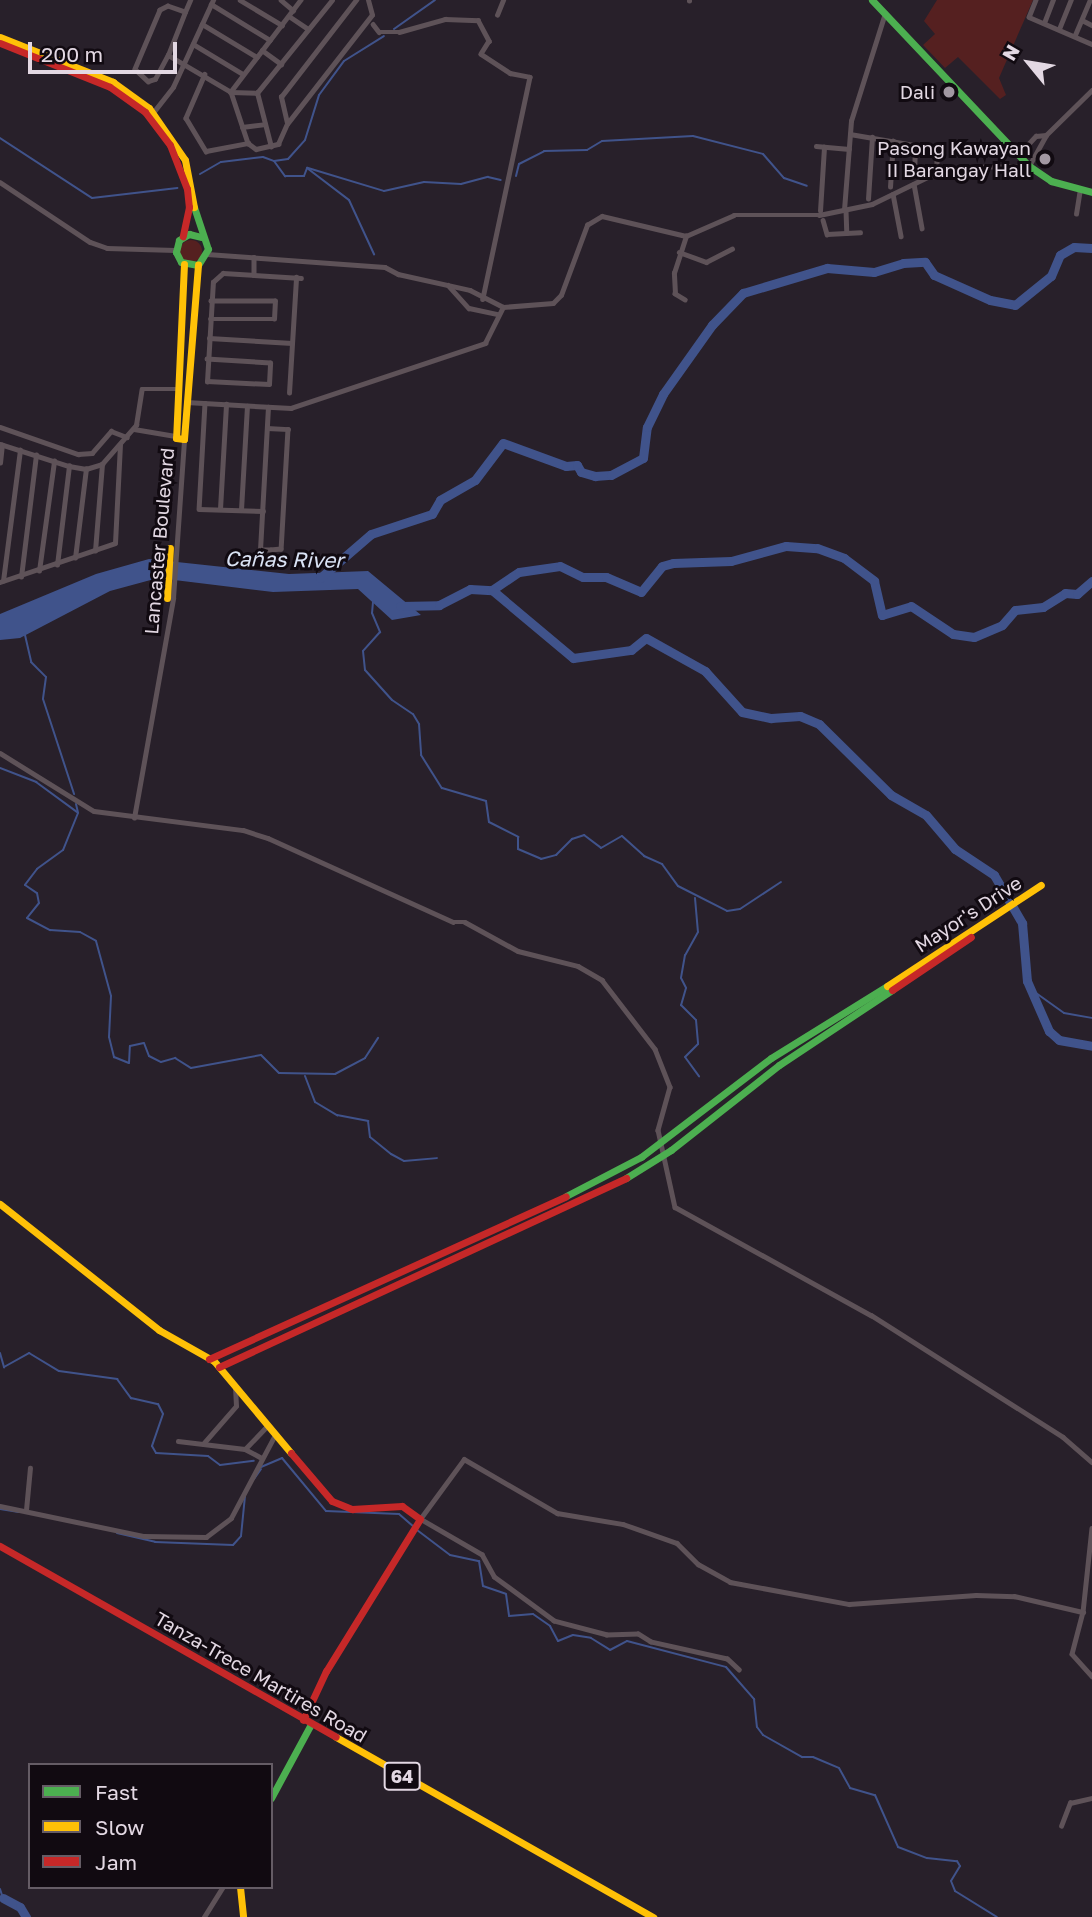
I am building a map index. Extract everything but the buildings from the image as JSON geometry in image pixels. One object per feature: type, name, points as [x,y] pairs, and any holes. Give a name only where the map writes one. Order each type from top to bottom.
[{"type":"main road","points":[[872,0],[1029,166],[1051,181],[1092,192]]},
{"type":"main road","points":[[0,37],[113,82],[151,115],[185,160],[207,254],[198,265],[184,264],[176,250],[183,236],[190,207],[187,189],[170,145],[151,115],[110,87],[0,43]]},
{"type":"main road","points":[[183,236],[201,237]]},
{"type":"main road","name":"Lancaster Boulevard","points":[[179,438],[186,402],[183,390],[184,264]]},
{"type":"main road","name":"Lancaster Boulevard","points":[[179,438],[198,265]]},
{"type":"main road","name":"Lancaster Boulevard","points":[[170,598],[173,548]]},
{"type":"main road","name":"Mayor's Drive","points":[[209,1359],[578,1190],[661,1144],[771,1058],[999,916],[1041,885]]},
{"type":"main road","points":[[219,1367],[610,1187],[661,1156],[779,1065],[917,977],[999,916]]},
{"type":"main road","points":[[0,1204],[129,1308],[219,1367],[332,1501],[352,1508],[402,1506],[416,1525],[326,1671],[303,1720]]},
{"type":"main road","name":"Tanza-Trece Martires Road","points":[[0,1546],[653,1917]]},
{"type":"main road","points":[[273,1794],[311,1724]]},
{"type":"main road","points":[[240,1889],[243,1917]]},
{"type":"street","points":[[185,12],[167,6],[160,10],[137,60],[137,74],[152,81],[168,55],[190,0]]},
{"type":"street","points":[[240,0],[282,25]]},
{"type":"street","points":[[281,0],[293,10]]},
{"type":"street","points":[[231,92],[301,0]]},
{"type":"street","points":[[257,93],[332,0]]},
{"type":"street","points":[[287,124],[281,97],[356,0]]},
{"type":"street","points":[[231,92],[248,143],[256,149],[278,144],[287,124],[372,15],[368,0]]},
{"type":"street","points":[[497,15],[503,0]]},
{"type":"street","points":[[1036,0],[1029,17],[1092,44]]},
{"type":"street","points":[[1044,23],[1053,0]]},
{"type":"street","points":[[1059,29],[1072,0]]},
{"type":"street","points":[[1075,35],[1090,7],[1090,0]]},
{"type":"street","points":[[151,115],[184,62],[212,2],[270,40]]},
{"type":"street","points":[[848,233],[845,210],[850,134],[886,12]]},
{"type":"street","points":[[289,16],[308,29]]},
{"type":"street","points":[[373,24],[379,32],[399,32],[445,19],[478,20],[489,41],[481,54],[510,73],[530,77],[513,163],[505,179],[483,299]]},
{"type":"street","points":[[1082,20],[1092,25]]},
{"type":"street","points":[[202,24],[257,57]]},
{"type":"street","points":[[193,44],[244,74]]},
{"type":"street","points":[[262,50],[281,64]]},
{"type":"street","points":[[168,55],[205,74],[231,92],[257,93]]},
{"type":"street","points":[[205,74],[186,118],[206,151],[248,143]]},
{"type":"street","points":[[207,254],[367,264],[470,290],[503,307],[553,303],[562,295],[587,225],[602,216],[686,236],[734,215],[819,215],[845,210],[962,167],[1029,166],[1046,135],[1092,90]]},
{"type":"street","points":[[257,93],[271,147]]},
{"type":"street","points":[[242,127],[265,124]]},
{"type":"street","points":[[850,134],[938,150],[937,166]]},
{"type":"street","points":[[1018,155],[1036,136],[1046,135]]},
{"type":"street","points":[[868,199],[872,137]]},
{"type":"street","points":[[890,187],[893,141]]},
{"type":"street","points":[[914,175],[915,145]]},
{"type":"street","points":[[816,146],[849,149]]},
{"type":"street","points":[[820,211],[824,147]]},
{"type":"street","points":[[0,182],[90,242],[107,248],[176,250]]},
{"type":"street","points":[[914,184],[922,228]]},
{"type":"street","points":[[1076,214],[1080,190]]},
{"type":"street","points":[[893,194],[901,236]]},
{"type":"street","points":[[823,220],[825,234],[860,232]]},
{"type":"street","points":[[685,300],[675,294],[679,252],[686,236]]},
{"type":"street","points":[[679,252],[706,262],[732,249]]},
{"type":"street","points":[[254,257],[254,275]]},
{"type":"street","points":[[207,359],[270,363],[269,384],[207,381],[207,359],[213,282],[223,273],[299,278],[289,393]]},
{"type":"street","points":[[448,285],[469,308],[498,314]]},
{"type":"street","points":[[210,319],[274,319],[275,301],[211,301]]},
{"type":"street","points":[[186,402],[291,408],[485,343],[492,336],[498,314],[503,307]]},
{"type":"street","points":[[209,338],[292,343]]},
{"type":"street","points":[[0,463],[1,444],[69,466],[86,469],[102,464],[133,428],[142,389],[183,390]]},
{"type":"street","points":[[205,403],[199,509],[262,510]]},
{"type":"street","points":[[220,509],[226,404]]},
{"type":"street","points":[[241,510],[247,406]]},
{"type":"street","points":[[267,428],[288,429],[281,549],[260,550],[268,407]]},
{"type":"street","points":[[0,427],[78,454],[92,453],[111,431],[127,437]]},
{"type":"street","points":[[133,428],[179,438]]},
{"type":"street","name":"Lancaster Boulevard","points":[[173,548],[179,438]]},
{"type":"street","points":[[20,450],[2,582],[39,572],[115,543],[120,444]]},
{"type":"street","points":[[21,577],[36,455]]},
{"type":"street","points":[[39,572],[54,461]]},
{"type":"street","points":[[95,551],[102,464]]},
{"type":"street","points":[[57,565],[69,466]]},
{"type":"street","points":[[75,558],[86,469]]},
{"type":"street","name":"Lancaster Boulevard","points":[[134,818],[170,598]]},
{"type":"street","points":[[0,752],[94,811],[243,830],[268,838],[453,922],[465,922],[518,951],[578,966],[602,980],[655,1049],[670,1087],[657,1130],[661,1156],[679,1210],[871,1315],[1063,1437],[1092,1462]]},
{"type":"street","points":[[203,1444],[236,1406],[235,1386]]},
{"type":"street","points":[[245,1449],[267,1426]]},
{"type":"street","points":[[0,1506],[144,1536],[206,1537],[231,1518],[260,1457],[275,1435]]},
{"type":"street","points":[[178,1441],[245,1449],[260,1457]]},
{"type":"street","points":[[738,1670],[727,1659],[651,1642],[638,1634],[607,1635],[554,1621],[494,1577],[479,1553],[416,1525],[464,1459],[557,1513],[623,1524],[677,1543],[698,1564],[730,1582],[849,1604],[976,1594],[1014,1596],[1083,1612]]},
{"type":"street","points":[[26,1510],[30,1468]]},
{"type":"street","points":[[1092,1528],[1083,1612],[1072,1654],[1092,1676]]},
{"type":"street","points":[[1061,1826],[1070,1803],[1092,1798]]},
{"type":"street","points":[[204,1917],[222,1889]]},
{"type":"shaded area","points":[[937,0],[1033,0],[999,78],[1006,95],[1000,99],[958,57],[945,68],[923,45],[935,34],[924,21]]},
{"type":"shaded area","points":[[191,240],[201,247],[202,251],[195,261],[191,262],[181,255],[180,251],[187,241]]},
{"type":"water","points":[[149,559],[289,574],[368,571],[421,615],[392,620],[358,589],[273,592],[158,578],[110,591],[20,638],[0,640],[0,614],[96,574]]},
{"type":"waterway","points":[[394,29],[435,0]]},
{"type":"waterway","points":[[274,161],[288,159],[305,140],[319,95],[344,61],[384,36]]},
{"type":"waterway","points":[[516,176],[519,164],[544,151],[587,150],[602,141],[693,136],[763,154],[784,178],[807,186]]},
{"type":"waterway","points":[[0,138],[92,198],[177,188]]},
{"type":"waterway","points":[[200,174],[221,162],[263,157],[274,161],[285,176],[304,176],[307,168],[349,200],[374,254]]},
{"type":"waterway","points":[[308,168],[384,191],[424,182],[461,184],[488,177],[501,180]]},
{"type":"waterway","points":[[320,578],[371,534],[432,514],[440,500],[475,480],[503,443],[566,466],[577,465],[581,472],[595,476],[611,475],[643,458],[647,427],[663,394],[712,325],[743,293],[827,268],[874,272],[903,263],[925,262],[934,275],[990,300],[1015,305],[1051,276],[1060,255],[1074,247],[1092,248]]},
{"type":"waterway","points":[[492,590],[519,572],[560,566],[583,577],[606,577],[641,592],[662,566],[673,563],[731,561],[786,546],[817,548],[844,558],[874,581],[882,615],[911,606],[953,634],[974,637],[1002,625],[1015,610],[1043,607],[1065,593],[1077,594],[1092,581]]},
{"type":"waterway","name":"Cañas River","points":[[400,606],[439,605],[470,589],[492,590],[573,658],[631,650],[646,638],[705,671],[742,712],[771,718],[800,716],[819,724],[891,795],[926,815],[955,849],[994,875],[1022,923],[1027,981],[1049,1031],[1059,1040],[1092,1046]]},
{"type":"waterway","points":[[373,602],[372,613],[380,632],[363,651],[365,670],[392,700],[413,714],[419,724],[421,755],[442,788],[486,801],[489,822],[518,837],[518,849],[541,859],[556,855],[572,839],[584,835],[601,848],[622,836],[644,856],[662,864],[678,886],[727,911],[740,909],[781,882]]},
{"type":"waterway","points":[[25,635],[31,662],[46,677],[43,699],[74,794]]},
{"type":"waterway","points":[[0,768],[36,782],[77,812]]},
{"type":"waterway","points":[[76,804],[78,813],[63,850],[37,869],[25,885],[37,893],[39,903],[27,918],[50,930],[80,932],[96,941],[111,996],[109,1037],[114,1057],[129,1063],[130,1046],[144,1043],[149,1056],[161,1062],[175,1058],[191,1068],[261,1055],[279,1073],[335,1074],[365,1058],[378,1038]]},
{"type":"waterway","points":[[695,898],[698,932],[685,955],[681,978],[686,988],[681,1005],[696,1020],[698,1044],[685,1057],[699,1076]]},
{"type":"waterway","points":[[1029,988],[1064,1013],[1092,1018]]},
{"type":"waterway","points":[[305,1076],[315,1102],[337,1115],[368,1121],[370,1137],[391,1154],[404,1161],[437,1158]]},
{"type":"waterway","points":[[0,1353],[4,1367],[29,1353],[59,1371],[117,1379],[131,1398],[158,1404],[163,1414],[152,1446],[156,1453],[208,1456],[220,1465],[254,1461]]},
{"type":"waterway","points":[[261,1467],[282,1458],[326,1511],[399,1514],[413,1526]]},
{"type":"waterway","points":[[254,1479],[261,1469]]},
{"type":"waterway","points":[[117,1533],[155,1542],[233,1545],[241,1536],[245,1496]]},
{"type":"waterway","points":[[0,1509],[19,1512]]},
{"type":"waterway","points":[[417,1530],[450,1555],[479,1561],[483,1586],[506,1594],[509,1616],[533,1614],[550,1626],[558,1641],[573,1635],[591,1638],[610,1650],[627,1641],[726,1667],[754,1699],[757,1727],[763,1735],[802,1757],[813,1757],[839,1768],[850,1788],[875,1795],[898,1847],[927,1858],[957,1861],[960,1866],[951,1881],[955,1891],[997,1917]]},
{"type":"waterway","points":[[0,1889],[3,1898]]},
{"type":"waterway","points":[[3,1898],[20,1907],[26,1917]]},
{"type":"traffic: fast","points":[[872,0],[1029,166],[1051,181],[1092,192]]},
{"type":"traffic: fast","points":[[194,207],[208,249],[198,265],[181,262],[176,252],[179,240],[189,234],[201,237]]},
{"type":"traffic: fast","points":[[566,1196],[641,1157],[771,1058],[887,986]]},
{"type":"traffic: fast","points":[[626,1178],[671,1150],[779,1065],[892,990]]},
{"type":"traffic: fast","points":[[273,1794],[311,1724]]},
{"type":"traffic: slow","points":[[0,37],[113,82],[149,108],[185,160],[194,207]]},
{"type":"traffic: slow","points":[[184,264],[176,438],[184,439],[198,265]]},
{"type":"traffic: slow","points":[[167,598],[170,548]]},
{"type":"traffic: slow","points":[[887,986],[1041,885]]},
{"type":"traffic: slow","points":[[0,1204],[159,1330],[214,1361],[291,1453]]},
{"type":"traffic: slow","points":[[336,1737],[653,1917]]},
{"type":"traffic: slow","points":[[240,1889],[243,1917]]},
{"type":"traffic: jam","points":[[0,43],[110,87],[145,112],[170,145],[187,189],[189,207],[183,236]]},
{"type":"traffic: jam","points":[[892,990],[971,937]]},
{"type":"traffic: jam","points":[[219,1367],[626,1178]]},
{"type":"traffic: jam","points":[[209,1359],[566,1196]]},
{"type":"traffic: jam","points":[[291,1453],[332,1501],[352,1509],[402,1506],[420,1519],[326,1671],[303,1720]]},
{"type":"traffic: jam","points":[[0,1546],[336,1737]]},
{"type":"place","name":"Dali","points":[[949,92]]},
{"type":"place","name":"Pasong Kawayan II Barangay Hall","points":[[1045,159]]}]
